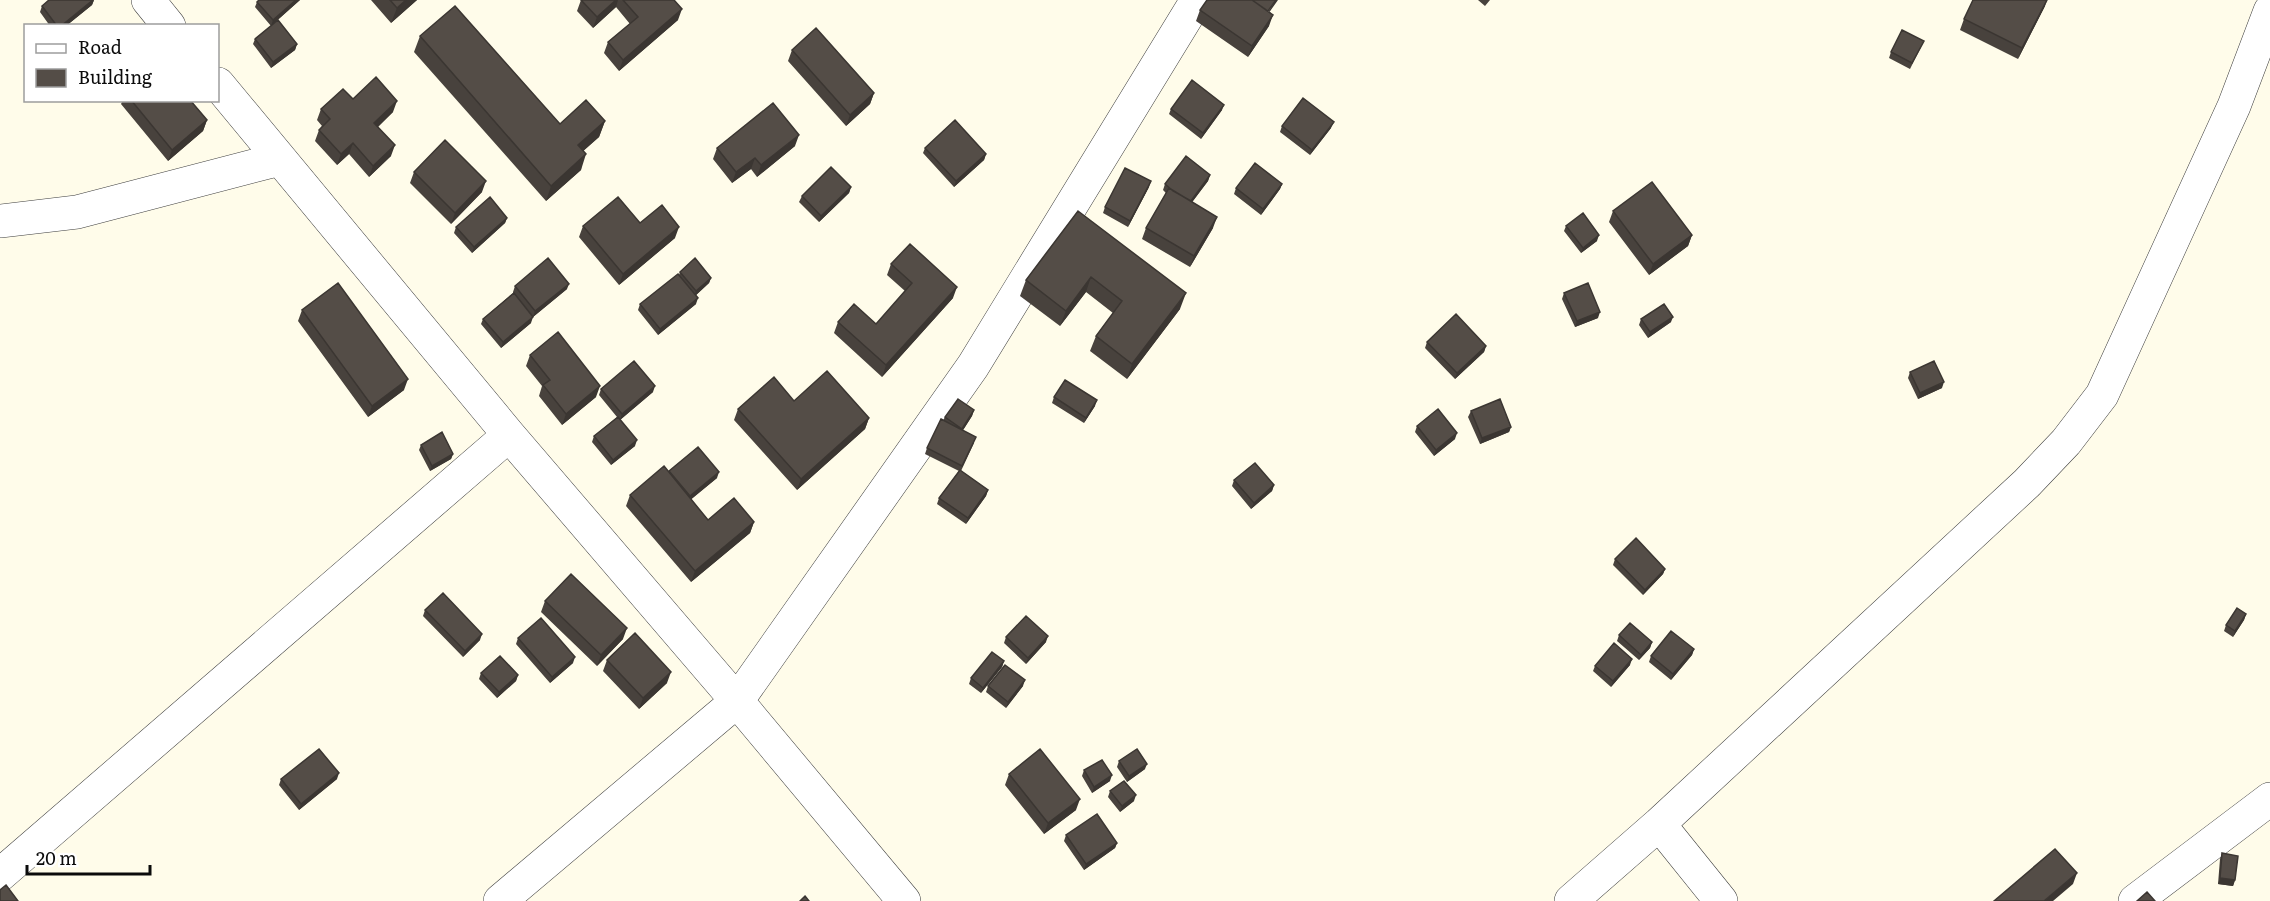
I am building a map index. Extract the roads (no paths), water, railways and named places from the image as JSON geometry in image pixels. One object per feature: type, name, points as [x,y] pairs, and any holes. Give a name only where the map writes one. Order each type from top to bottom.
[{"type":"street","points":[[148,0],[167,24]]},
{"type":"street","points":[[500,901],[737,701],[973,366],[1197,0]]},
{"type":"street","points":[[1571,901],[1659,824],[2027,483],[2066,442],[2102,395],[2234,106],[2270,11]]},
{"type":"street","points":[[219,85],[509,435],[737,701],[904,901]]},
{"type":"street","points":[[0,220],[77,212],[280,159]]},
{"type":"street","points":[[0,875],[509,435]]},
{"type":"street","points":[[2134,901],[2270,799]]},
{"type":"street","points":[[1659,824],[1722,901]]}]
